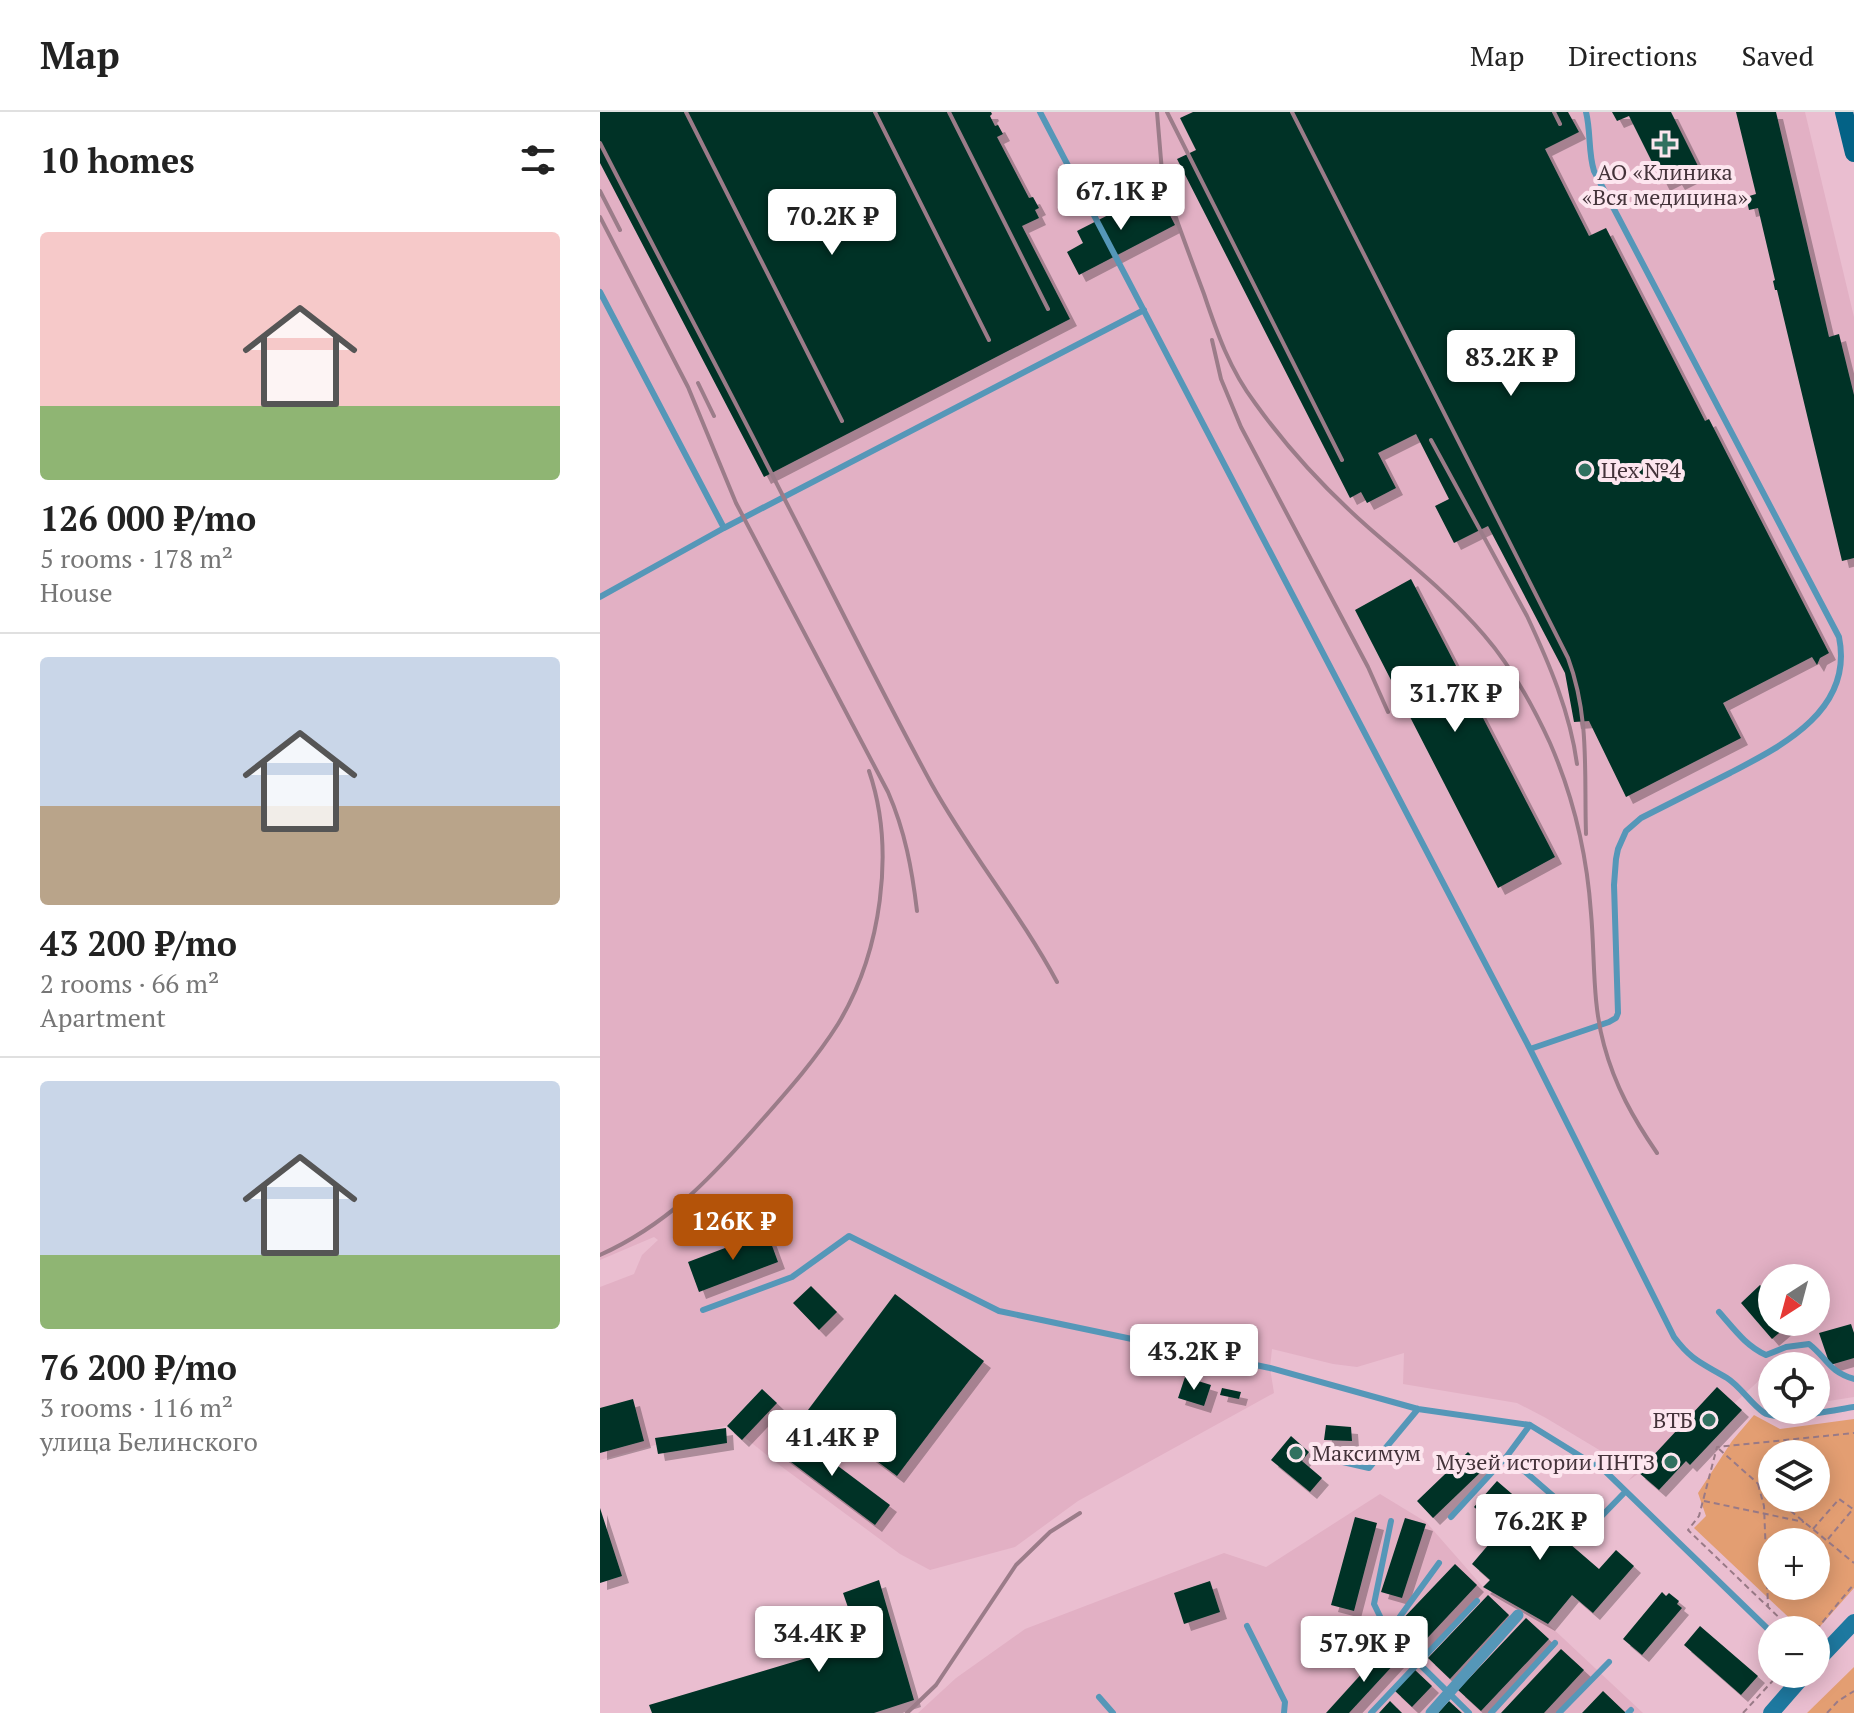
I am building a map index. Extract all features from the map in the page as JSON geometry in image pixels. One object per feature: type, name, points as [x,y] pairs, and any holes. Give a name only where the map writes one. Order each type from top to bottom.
[{"type":"main road","points":[[1844,112],[1854,153]]},
{"type":"main road","points":[[1830,1647],[1854,1622]]},
{"type":"main road","points":[[1771,1713],[1793,1688]]},
{"type":"street","points":[[1431,1713],[1518,1615]]},
{"type":"lane","points":[[1040,112],[1530,1049],[1667,1323],[1694,1360],[1730,1380],[1769,1416],[1786,1417],[1854,1407]]},
{"type":"lane","points":[[1530,1049],[1616,1018],[1619,1006],[1614,885],[1618,849],[1626,831],[1641,818],[1796,737],[1815,720],[1832,697],[1844,664],[1839,637],[1594,171],[1586,112]]},
{"type":"lane","points":[[600,292],[724,528]]},
{"type":"lane","points":[[600,597],[724,528],[1144,310]]},
{"type":"lane","points":[[703,1310],[792,1277],[849,1236],[999,1311],[1270,1368],[1418,1409],[1530,1425],[1606,1472],[1758,1620]]},
{"type":"lane","points":[[1719,1312],[1755,1350],[1766,1355],[1786,1347],[1809,1344],[1834,1371],[1854,1379]]},
{"type":"lane","points":[[1334,1460],[1369,1468],[1418,1409]]},
{"type":"lane","points":[[1451,1517],[1507,1456],[1530,1425]]},
{"type":"lane","points":[[1507,1456],[1590,1528],[1625,1492]]},
{"type":"lane","points":[[1391,1521],[1374,1604],[1388,1633],[1469,1713]]},
{"type":"lane","points":[[1388,1633],[1439,1563]]},
{"type":"lane","points":[[1371,1713],[1477,1601]]},
{"type":"lane","points":[[1247,1626],[1285,1702],[1284,1713]]},
{"type":"lane","points":[[1491,1713],[1555,1643]]},
{"type":"lane","points":[[1559,1713],[1609,1662]]},
{"type":"lane","points":[[1099,1697],[1113,1713]]},
{"type":"path","points":[[1717,1447],[1854,1433]]},
{"type":"path","points":[[1717,1447],[1758,1484]]},
{"type":"path","points":[[1717,1447],[1699,1516],[1688,1530],[1777,1616]]},
{"type":"path","points":[[1814,1528],[1839,1499],[1853,1509],[1830,1536]]},
{"type":"path","points":[[1703,1501],[1804,1522]]},
{"type":"path","points":[[1792,1512],[1812,1528]]},
{"type":"path","points":[[1765,1514],[1768,1608]]},
{"type":"path","points":[[1830,1543],[1854,1563]]},
{"type":"path","points":[[1828,1616],[1854,1584]]},
{"type":"path","points":[[1743,1713],[1766,1688]]},
{"type":"path","points":[[1827,1713],[1854,1691]]},
{"type":"shaded area","points":[[600,112],[1805,112],[1854,317],[1854,1397],[1830,1401],[1830,1352],[1758,1352],[1758,1381],[1727,1410],[1628,1481],[1636,1472],[1517,1403],[1403,1384],[1404,1353],[1357,1367],[1272,1349],[1270,1368],[1274,1393],[1078,1501],[1015,1547],[930,1570],[900,1554],[729,1425],[600,1460],[600,1287],[634,1274],[642,1255],[658,1240],[654,1237],[600,1260]]},
{"type":"shaded area","points":[[1754,1415],[1758,1417],[1758,1424],[1771,1424],[1780,1429],[1854,1419],[1854,1588],[1829,1616],[1787,1616],[1770,1600],[1830,1600],[1830,1528],[1758,1528],[1758,1588],[1694,1528],[1706,1516],[1698,1493],[1732,1441]]},
{"type":"shaded area","points":[[1380,1494],[1426,1522],[1483,1587],[1548,1624],[1643,1713],[918,1713],[956,1678],[1025,1629],[1224,1553],[1266,1567]]},
{"type":"shaded area","points":[[1854,1667],[1854,1713],[1807,1713]]},
{"type":"building","points":[[600,112],[991,112],[995,126],[998,125],[1003,134],[997,137],[1029,198],[1033,197],[1039,208],[1035,210],[1039,218],[1022,226],[1070,319],[764,477],[600,163]]},
{"type":"building","name":"Цех №4","points":[[1193,112],[1568,112],[1579,132],[1545,149],[1589,236],[1606,228],[1705,421],[1709,419],[1829,653],[1820,658],[1817,665],[1812,657],[1723,703],[1741,738],[1626,797],[1589,721],[1574,722],[1565,673],[1488,526],[1454,543],[1435,506],[1449,499],[1416,434],[1378,453],[1396,488],[1367,503],[1361,492],[1350,498],[1177,159],[1196,150],[1180,118]]},
{"type":"building","name":"АО «Клиника «Вся медицина»","points":[[1612,112],[1671,112],[1698,166],[1691,169],[1694,175],[1678,183],[1675,178],[1663,184],[1629,116],[1617,121]]},
{"type":"building","points":[[1736,112],[1776,112],[1829,337],[1839,334],[1854,395],[1854,558],[1842,561],[1775,290],[1758,208],[1749,210],[1746,197],[1756,194]]},
{"type":"building","points":[[1157,190],[1175,225],[1079,275],[1067,252],[1083,243],[1077,231]]},
{"type":"building","points":[[1411,579],[1555,857],[1498,888],[1355,610]]},
{"type":"building","points":[[767,1232],[778,1262],[699,1292],[688,1262]]},
{"type":"building","points":[[811,1286],[837,1312],[819,1330],[793,1303]]},
{"type":"building","points":[[1758,1287],[1758,1323],[1741,1303]]},
{"type":"building","points":[[895,1294],[984,1361],[897,1476],[808,1410]]},
{"type":"building","points":[[1851,1324],[1854,1358],[1830,1365],[1830,1352],[1826,1352],[1820,1336],[1830,1336],[1830,1330]]},
{"type":"building","points":[[1185,1377],[1211,1385],[1204,1406],[1178,1398]]},
{"type":"building","points":[[1717,1387],[1742,1410],[1690,1465],[1686,1461],[1659,1490],[1638,1472]]},
{"type":"building","points":[[1222,1388],[1241,1392],[1239,1399],[1220,1395]]},
{"type":"building","points":[[762,1389],[777,1403],[742,1440],[727,1426]]},
{"type":"building","points":[[633,1399],[644,1441],[600,1453],[600,1408]]},
{"type":"building","points":[[1326,1425],[1351,1427],[1352,1441],[1324,1440]]},
{"type":"building","points":[[726,1428],[727,1443],[658,1454],[655,1438]]},
{"type":"building","points":[[790,1430],[890,1505],[875,1525],[775,1450]]},
{"type":"building","points":[[1291,1436],[1309,1452],[1302,1461],[1322,1478],[1310,1492],[1271,1460]]},
{"type":"building","points":[[1468,1452],[1484,1469],[1433,1518],[1417,1501]]},
{"type":"building","points":[[1497,1481],[1599,1569],[1616,1550],[1634,1566],[1593,1613],[1572,1595],[1548,1624],[1483,1587],[1490,1580],[1472,1564],[1501,1530],[1474,1507]]},
{"type":"building","points":[[600,1508],[622,1576],[600,1583]]},
{"type":"building","points":[[1355,1517],[1377,1523],[1354,1611],[1331,1605]]},
{"type":"building","points":[[1405,1518],[1426,1524],[1402,1598],[1381,1592]]},
{"type":"building","points":[[1455,1564],[1477,1585],[1418,1648],[1396,1626]]},
{"type":"building","points":[[879,1580],[914,1700],[874,1713],[652,1713],[649,1705],[860,1642],[843,1593]]},
{"type":"building","points":[[1210,1581],[1220,1612],[1184,1624],[1174,1593]]},
{"type":"building","points":[[1662,1592],[1679,1601],[1677,1604],[1682,1608],[1642,1655],[1623,1639]]},
{"type":"building","points":[[1488,1595],[1509,1615],[1450,1679],[1428,1658]]},
{"type":"building","points":[[1526,1618],[1549,1639],[1481,1711],[1458,1690]]},
{"type":"building","points":[[1700,1626],[1758,1676],[1741,1695],[1684,1645]]},
{"type":"building","points":[[1384,1649],[1397,1661],[1349,1713],[1326,1713]]},
{"type":"building","points":[[1561,1649],[1584,1670],[1544,1713],[1501,1713]]},
{"type":"building","points":[[1414,1669],[1432,1686],[1412,1707],[1394,1690]]},
{"type":"building","points":[[1603,1691],[1626,1713],[1582,1713]]},
{"type":"building","points":[[1390,1701],[1402,1713],[1379,1713]]},
{"type":"building","points":[[1449,1701],[1462,1713],[1438,1713]]},
{"type":"railway","points":[[686,112],[842,421]]},
{"type":"railway","points":[[875,112],[989,340]]},
{"type":"railway","points":[[949,112],[1048,309]]},
{"type":"railway","points":[[1157,112],[1162,172],[1169,198],[1219,337],[1246,390],[1294,453],[1323,484],[1471,620],[1512,673],[1543,729],[1566,784],[1582,848],[1589,892],[1597,1012],[1604,1045],[1626,1101],[1657,1153]]},
{"type":"railway","points":[[1167,112],[1342,460]]},
{"type":"railway","points":[[1292,112],[1568,658],[1583,724],[1586,834]]},
{"type":"railway","points":[[1554,112],[1560,124]]},
{"type":"railway","points":[[600,143],[931,783],[1057,982]]},
{"type":"railway","points":[[600,191],[620,230]]},
{"type":"railway","points":[[600,217],[688,387],[736,503],[888,792],[907,850],[917,911]]},
{"type":"railway","points":[[1212,340],[1221,379],[1241,427],[1368,667],[1388,712]]},
{"type":"railway","points":[[698,383],[714,416]]},
{"type":"railway","points":[[1431,440],[1527,616],[1564,707],[1577,764]]},
{"type":"railway","points":[[600,1255],[645,1230],[702,1184],[787,1091],[838,1024],[865,966],[880,900],[882,834],[869,771]]},
{"type":"railway","points":[[907,1713],[936,1685],[1016,1565],[1050,1532],[1080,1513]]},
{"type":"place","name":"АО «Клиника «Вся медицина»","points":[[1665,144]]},
{"type":"place","name":"Цех №4","points":[[1585,470]]},
{"type":"place","name":"ВТБ","points":[[1709,1420]]},
{"type":"place","name":"Максимум","points":[[1296,1453]]},
{"type":"place","name":"Музей истории ПНТЗ","points":[[1671,1462]]}]
